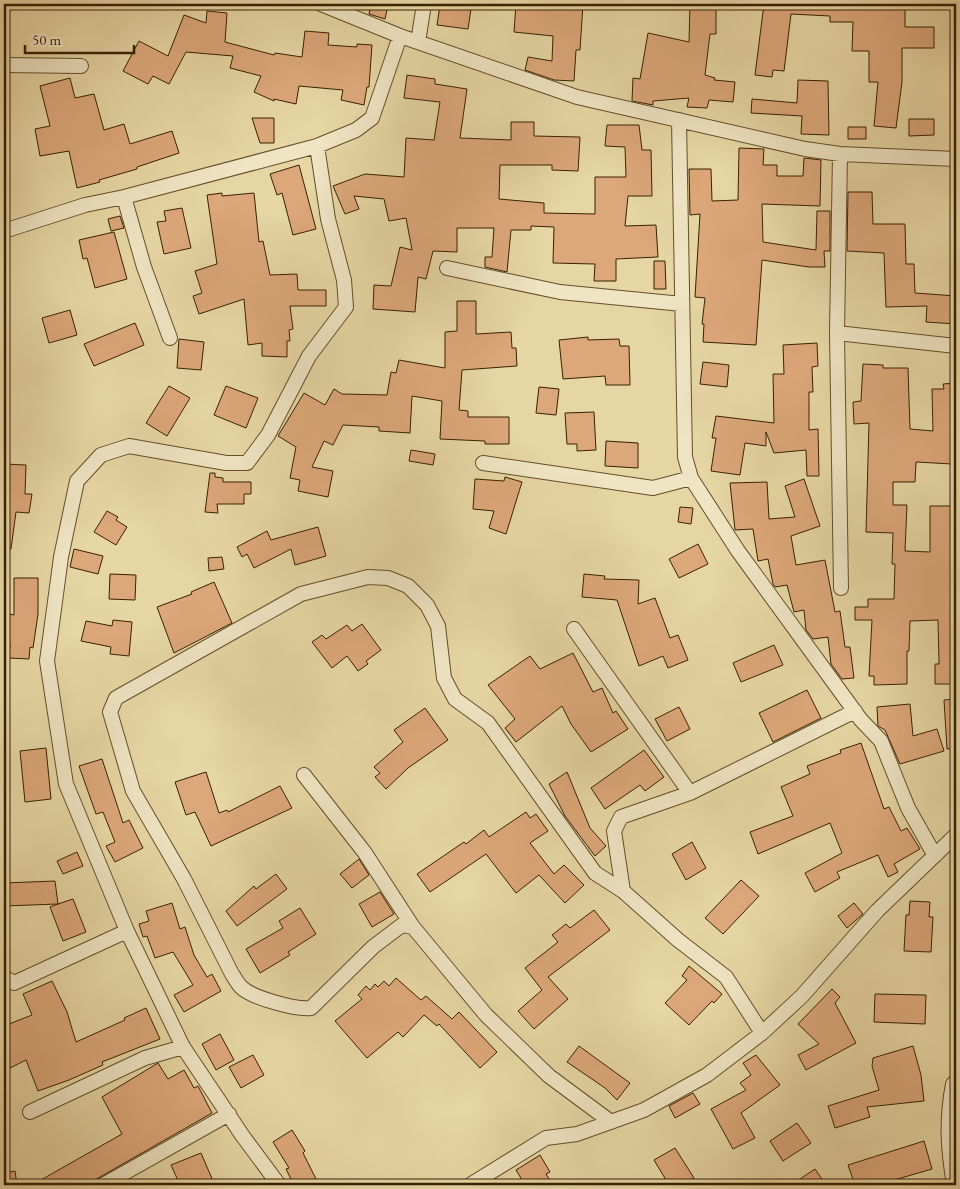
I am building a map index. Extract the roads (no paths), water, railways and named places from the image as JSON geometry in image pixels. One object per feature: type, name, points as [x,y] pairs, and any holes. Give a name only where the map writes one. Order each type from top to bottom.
[{"type":"street","points":[[320,4],[400,36],[577,97],[805,149],[840,154],[956,159]]},
{"type":"street","points":[[418,42],[424,4]]},
{"type":"street","points":[[4,231],[85,205],[124,197],[316,146],[356,130],[372,118],[400,36]]},
{"type":"street","points":[[4,65],[81,66]]},
{"type":"street","points":[[679,120],[685,457],[691,478],[738,551],[855,711],[881,741],[908,808],[934,854]]},
{"type":"street","points":[[280,1185],[183,1047],[127,930],[66,784],[47,661],[61,557],[77,481],[100,454],[128,446],[226,463],[247,464],[268,436],[309,356],[346,307],[344,280],[328,219],[316,146]]},
{"type":"street","points":[[840,154],[837,332],[841,588]]},
{"type":"street","points":[[124,197],[144,267],[170,338]]},
{"type":"street","points":[[447,268],[560,292],[682,304]]},
{"type":"street","points":[[837,332],[956,346]]},
{"type":"street","points":[[483,462],[653,488],[691,478]]},
{"type":"street","points":[[413,927],[402,925],[372,947],[312,1008],[302,1010],[242,988],[232,974],[163,840],[133,791],[110,712],[116,698],[301,594],[368,577],[388,578],[408,586],[427,605],[438,626],[444,678],[455,699],[488,723],[595,873],[623,891],[678,940],[726,977],[762,1034]]},
{"type":"street","points":[[574,629],[690,793]]},
{"type":"street","points":[[623,891],[614,831],[621,817],[690,793],[855,711]]},
{"type":"street","points":[[304,775],[365,852],[413,927],[493,1022],[549,1076],[611,1122]]},
{"type":"street","points":[[470,1185],[546,1138],[576,1134],[644,1110],[707,1075],[762,1034],[802,996],[877,911],[934,854],[956,835]]},
{"type":"street","points":[[4,977],[14,983],[127,930]]},
{"type":"street","points":[[30,1112],[145,1058],[183,1047]]},
{"type":"street","points":[[954,1185],[948,1149],[948,1114],[953,1084],[956,1082]]},
{"type":"street","points":[[103,1185],[229,1114]]}]
